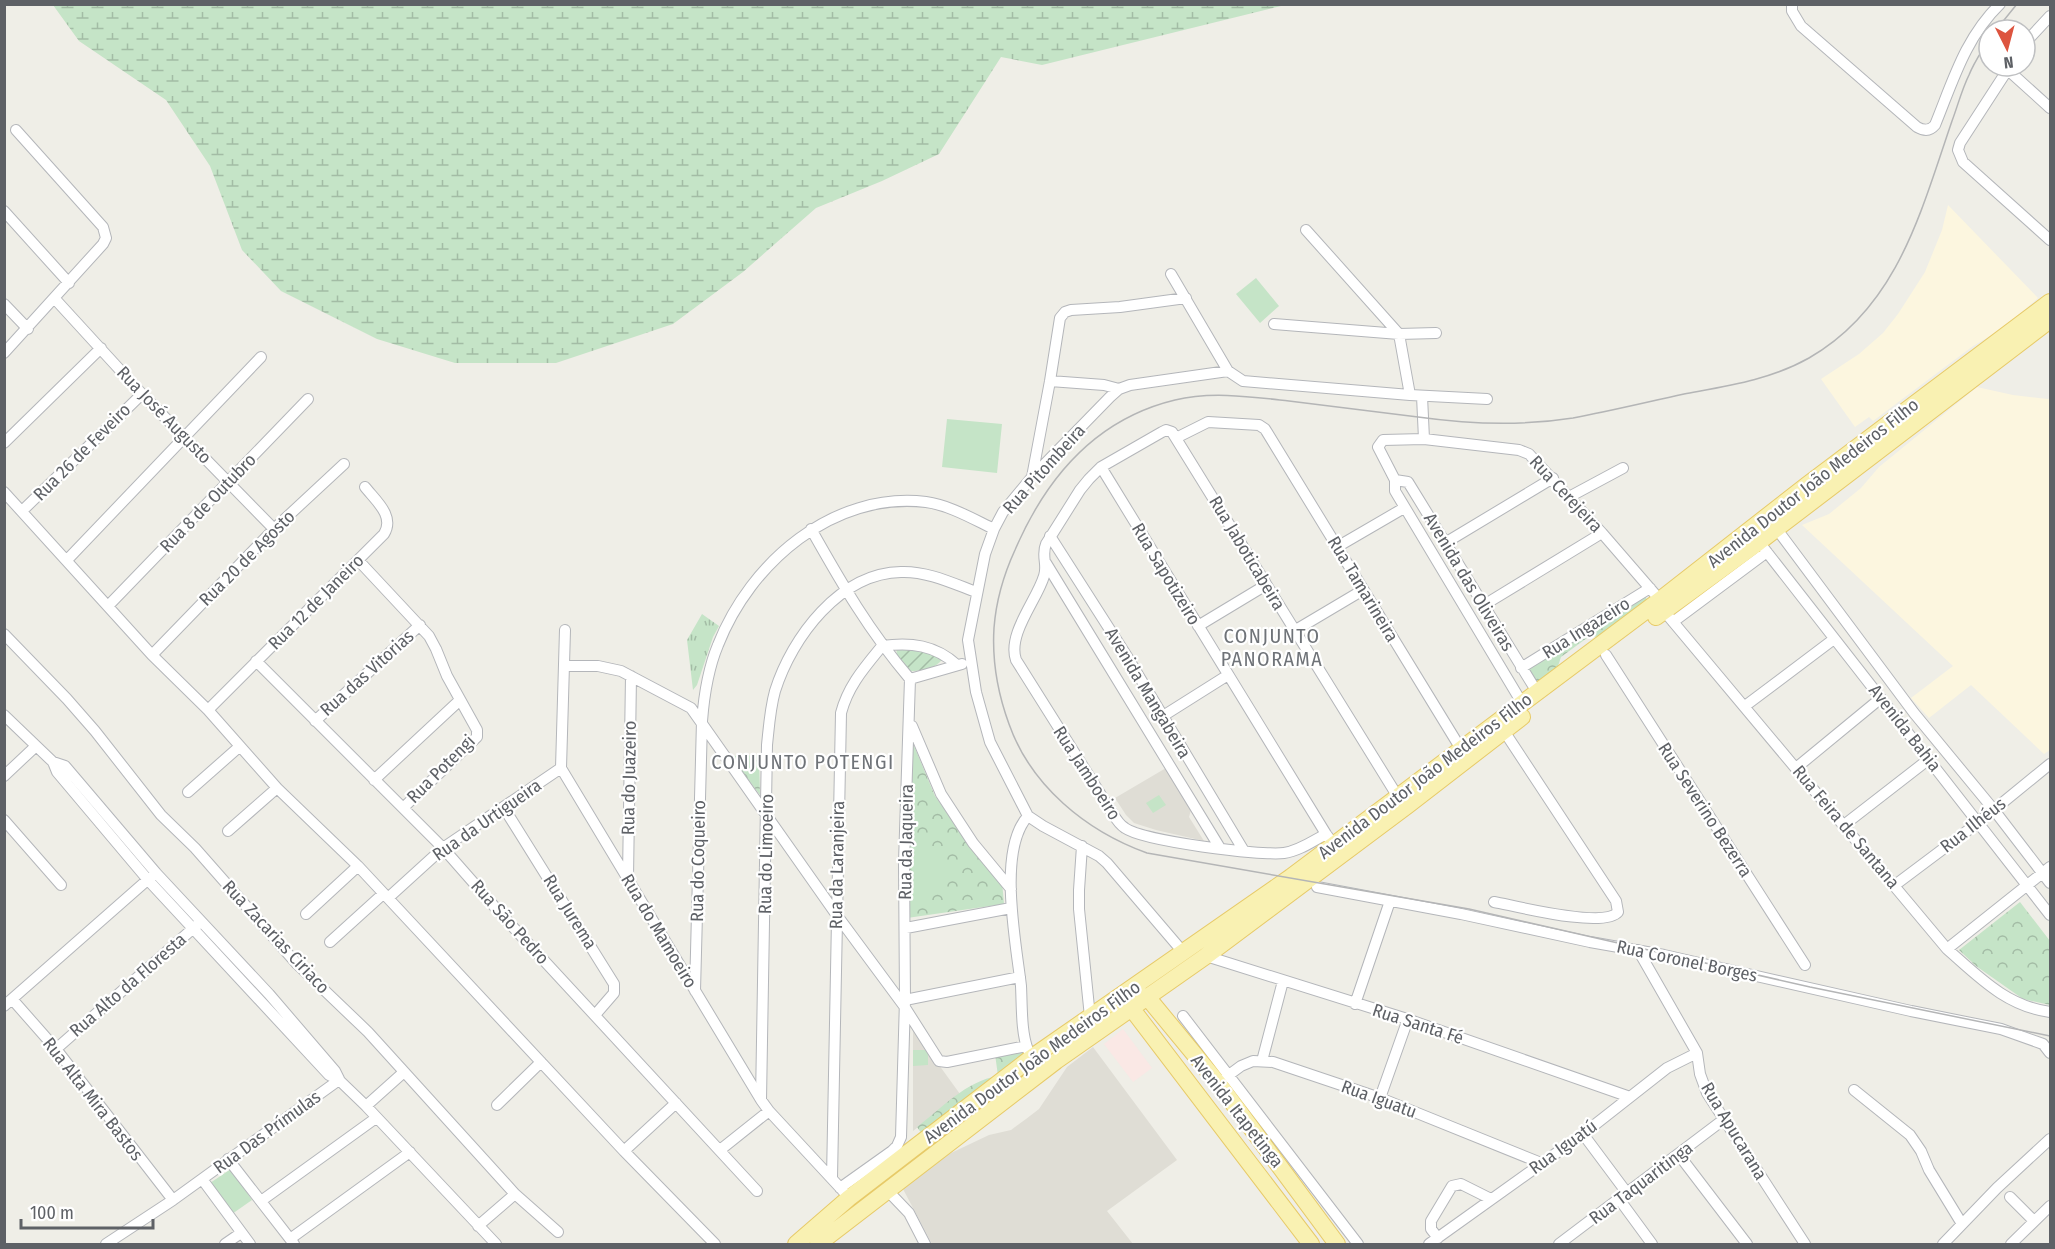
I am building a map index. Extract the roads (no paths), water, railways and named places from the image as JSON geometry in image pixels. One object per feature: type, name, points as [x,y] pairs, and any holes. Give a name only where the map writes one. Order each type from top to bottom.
[{"type":"main road","name":"Avenida Doutor João Medeiros Filho","points":[[1148,998],[1606,655],[1662,605],[1807,485],[2050,302]]},
{"type":"main road","name":"Avenida Doutor João Medeiros Filho","points":[[823,1241],[1056,1061],[1162,967],[1291,877],[1330,839],[1398,796],[1537,692],[1662,605],[1763,547],[1776,528],[2050,320]]},
{"type":"main road","points":[[1807,504],[1812,494],[1846,467],[1842,458]]},
{"type":"main road","points":[[1763,547],[1757,534],[1759,528],[1798,497],[1807,485]]},
{"type":"main road","points":[[1167,984],[1164,998],[1168,1024]]},
{"type":"main road","name":"Avenida Doutor João Medeiros Filho","points":[[796,1245],[844,1193],[865,1185],[961,1113],[1029,1052],[1094,1014],[1129,998]]},
{"type":"main road","points":[[1129,998],[1148,998]]},
{"type":"main road","name":"Avenida Itapetinga","points":[[1129,998],[1311,1245]]},
{"type":"main road","name":"Avenida Itapetinga","points":[[1148,998],[1168,1024],[1223,1079],[1293,1185],[1337,1245]]},
{"type":"main road","points":[[923,1162],[932,1147],[960,1125],[963,1119],[961,1113]]},
{"type":"main road","points":[[823,1241],[823,1228],[855,1199],[865,1185]]},
{"type":"main road","points":[[1277,1198],[1293,1185]]},
{"type":"main road","points":[[1289,1214],[1305,1202]]},
{"type":"street","points":[[1792,4],[1792,11],[1801,26],[1917,127],[1925,130],[1935,125],[1971,39],[1986,17],[2000,4]]},
{"type":"street","points":[[2037,30],[2050,16]]},
{"type":"street","points":[[2002,78],[1960,143],[1958,150],[1963,162],[2050,240]]},
{"type":"street","points":[[2019,78],[2050,108]]},
{"type":"street","points":[[4,353],[103,244],[106,232],[16,130]]},
{"type":"street","points":[[4,211],[69,283]]},
{"type":"street","points":[[1306,230],[1399,334],[1410,395]]},
{"type":"street","points":[[1171,274],[1228,371],[1244,381],[1486,399]]},
{"type":"street","points":[[1032,477],[1060,318],[1065,312],[1120,308],[1186,298]]},
{"type":"street","name":"Rua José Augusto","points":[[55,299],[142,394],[274,529]]},
{"type":"street","points":[[4,304],[28,329]]},
{"type":"street","points":[[1274,324],[1399,334],[1436,333]]},
{"type":"street","points":[[4,443],[101,348]]},
{"type":"street","points":[[67,560],[261,357]]},
{"type":"street","points":[[1050,381],[1119,389],[1141,383],[1228,371]]},
{"type":"street","name":"Rua Pitombeira","points":[[1028,816],[990,742],[982,717],[970,662],[968,633],[976,592],[985,554],[994,529],[1004,512],[1032,477],[1119,389]]},
{"type":"street","name":"Rua 26 de Feveiro","points":[[22,511],[142,394]]},
{"type":"street","points":[[1422,396],[1424,439]]},
{"type":"street","name":"Rua 8 de Outubro","points":[[108,606],[308,399]]},
{"type":"street","name":"Rua Tamarineira","points":[[1174,435],[1216,421],[1259,425],[1265,429],[1461,749]]},
{"type":"street","points":[[1046,562],[1043,551],[1050,536],[1080,490],[1101,467],[1162,432],[1174,435]]},
{"type":"street","name":"Rua Jaboticabeira","points":[[1174,435],[1398,796]]},
{"type":"street","name":"Rua Cerejeira","points":[[1379,449],[1380,442],[1386,438],[1424,439],[1525,452],[1553,478],[1662,605]]},
{"type":"street","name":"Avenida das Oliveiras","points":[[1379,449],[1395,480],[1395,491],[1404,508],[1522,703]]},
{"type":"street","name":"Rua 20 de Agosto","points":[[152,655],[274,529],[344,464]]},
{"type":"street","name":"Rua Sapotizeiro","points":[[1101,467],[1330,839]]},
{"type":"street","points":[[1569,497],[1623,468]]},
{"type":"street","points":[[1444,543],[1553,478]]},
{"type":"street","name":"Avenida das Oliveiras","points":[[1395,480],[1408,482],[1537,692]]},
{"type":"street","name":"Rua 12 de Janeiro","points":[[208,710],[384,534],[389,525],[387,515],[364,487]]},
{"type":"street","points":[[4,492],[152,655],[208,710],[277,788],[358,866],[715,1245]]},
{"type":"street","name":"Rua do Coqueiro","points":[[695,991],[702,721],[705,691],[717,645],[750,588],[770,564],[811,529],[828,520],[864,508],[905,502],[927,502],[950,508],[994,529]]},
{"type":"street","points":[[1337,547],[1404,508]]},
{"type":"street","name":"Avenida Bahia","points":[[1776,528],[1914,713],[2046,870],[2050,883]]},
{"type":"street","points":[[811,529],[845,590],[882,646],[910,679],[970,662]]},
{"type":"street","points":[[1484,605],[1602,533]]},
{"type":"street","name":"Avenida Mangabeira","points":[[1050,536],[1128,658],[1244,851]]},
{"type":"street","name":"Avenida Bahia","points":[[1763,547],[2050,915]]},
{"type":"street","points":[[358,560],[420,626],[436,649],[460,700],[374,780]]},
{"type":"street","name":"Avenida Mangabeira","points":[[1046,562],[1220,848]]},
{"type":"street","name":"Rua Jamboeiro","points":[[1046,562],[1044,579],[1027,611],[1014,649],[1016,660],[1124,828],[1140,835],[1180,843],[1273,854],[1288,852],[1330,839]]},
{"type":"street","name":"Rua do Limoeiro","points":[[761,1100],[767,745],[770,713],[776,690],[795,647],[827,607],[845,590],[875,576],[915,572],[976,592]]},
{"type":"street","points":[[1198,626],[1266,585]]},
{"type":"street","points":[[1294,631],[1363,590]]},
{"type":"street","name":"Rua Ingazeiro","points":[[1521,668],[1662,605]]},
{"type":"street","name":"Rua Feira de Santana","points":[[1662,605],[1947,949],[2001,996],[2031,1009],[2050,1012]]},
{"type":"street","name":"Rua das Vitorias","points":[[315,721],[420,626]]},
{"type":"street","points":[[561,768],[565,630]]},
{"type":"street","name":"Rua Zacarias Ciriaco","points":[[4,634],[95,731],[161,815],[195,848],[297,964],[368,1032],[444,1113],[515,1194],[558,1232]]},
{"type":"street","points":[[1745,706],[1834,639]]},
{"type":"street","points":[[882,646],[921,645],[947,657],[957,665]]},
{"type":"street","name":"Rua da Laranjeira","points":[[832,1178],[841,713],[854,680],[882,646]]},
{"type":"street","name":"Rua Severino Bezerra","points":[[1606,655],[1805,965]]},
{"type":"street","points":[[1111,668],[1128,658]]},
{"type":"street","name":"Rua São Pedro","points":[[256,662],[443,848],[757,1191]]},
{"type":"street","points":[[565,666],[598,666],[615,669],[691,708],[836,914],[905,1003],[939,1061],[1029,1052],[1011,908],[1016,836],[1020,825],[1028,816],[1082,846],[1107,863],[1183,952]]},
{"type":"street","points":[[1163,716],[1228,675]]},
{"type":"street","name":"Rua do Juazeiro","points":[[628,879],[631,676]]},
{"type":"street","name":"Rua da Jaqueira","points":[[844,1193],[892,1151],[900,1141],[905,1003],[904,862],[910,679]]},
{"type":"street","points":[[1796,768],[1881,698]]},
{"type":"street","name":"Rua Potengi","points":[[403,808],[477,737],[477,730],[460,700]]},
{"type":"street","points":[[4,715],[53,762],[57,772],[197,925],[260,1002],[329,1075],[339,1080],[366,1106],[496,1245]]},
{"type":"street","points":[[910,720],[941,794],[972,843],[1011,889]]},
{"type":"street","points":[[1494,902],[1578,918],[1605,918],[1615,916],[1618,912],[1616,901],[1504,731]]},
{"type":"street","points":[[4,776],[36,746]]},
{"type":"street","points":[[188,792],[239,747]]},
{"type":"street","points":[[1844,825],[1929,759]]},
{"type":"street","name":"Rua Ilhéus","points":[[1895,885],[1979,822],[2050,764]]},
{"type":"street","name":"Rua da Urtigueira","points":[[330,942],[443,848],[561,768]]},
{"type":"street","name":"Rua do Mamoeiro","points":[[561,768],[761,1100],[844,1193]]},
{"type":"street","points":[[228,831],[277,788]]},
{"type":"street","name":"Rua Jurema","points":[[504,808],[614,984],[615,993],[595,1015]]},
{"type":"street","points":[[4,820],[61,885]]},
{"type":"street","points":[[1082,846],[1079,899],[1094,1014]]},
{"type":"street","points":[[306,914],[358,866]]},
{"type":"street","points":[[1947,949],[2046,870]]},
{"type":"street","points":[[8,1002],[152,876]]},
{"type":"street","name":"Rua Coronel Borges","points":[[1317,887],[1638,950],[2001,1029],[2043,1044],[2050,1053]]},
{"type":"street","points":[[1355,1004],[1390,901]]},
{"type":"street","points":[[906,928],[1011,908]]},
{"type":"street","points":[[197,925],[269,994],[335,1071],[339,1080]]},
{"type":"street","name":"Rua Alto da Floresta","points":[[56,1049],[197,925]]},
{"type":"street","name":"Rua Apucarana","points":[[1638,950],[1697,1053],[1703,1084],[1723,1120],[1804,1245]]},
{"type":"street","name":"Rua Santa Fé","points":[[1206,956],[1408,1019],[1630,1097]]},
{"type":"street","points":[[905,1003],[1020,977]]},
{"type":"street","points":[[1223,1079],[1252,1061],[1262,1061],[1283,981]]},
{"type":"street","points":[[260,1002],[269,994]]},
{"type":"street","name":"Rua Alta Mira Bastos","points":[[8,1002],[56,1049],[173,1200]]},
{"type":"street","name":"Avenida Itapetinga","points":[[1183,1016],[1223,1079],[1358,1245]]},
{"type":"street","points":[[1380,1098],[1408,1019]]},
{"type":"street","name":"Rua Iguatú","points":[[1434,1241],[1583,1134],[1667,1068],[1697,1053]]},
{"type":"street","name":"Rua Iguatu","points":[[1262,1061],[1273,1062],[1380,1098],[1540,1163]]},
{"type":"street","points":[[497,1105],[542,1062]]},
{"type":"street","points":[[366,1106],[404,1072]]},
{"type":"street","name":"Rua Das Prímulas","points":[[106,1245],[173,1200],[339,1080]]},
{"type":"street","points":[[1854,1090],[1910,1135],[1924,1155],[1929,1170],[1962,1224]]},
{"type":"street","points":[[624,1150],[676,1103]]},
{"type":"street","points":[[720,1150],[769,1111]]},
{"type":"street","points":[[261,1201],[376,1118]]},
{"type":"street","name":"Rua Taquaritinga","points":[[1559,1245],[1723,1120]]},
{"type":"street","points":[[1583,1134],[1652,1245]]},
{"type":"street","points":[[1944,1245],[1997,1188],[2050,1139]]},
{"type":"street","points":[[228,1159],[292,1242],[410,1152]]},
{"type":"street","points":[[1679,1155],[1747,1245]]},
{"type":"street","points":[[202,1179],[250,1245]]},
{"type":"street","points":[[1434,1241],[1431,1221],[1452,1186],[1461,1184],[1491,1199]]},
{"type":"street","points":[[887,1190],[909,1213],[925,1245]]},
{"type":"street","points":[[478,1226],[515,1194]]},
{"type":"street","points":[[2010,1197],[2034,1221]]},
{"type":"street","points":[[2011,1245],[2050,1206]]},
{"type":"street","points":[[225,1245],[242,1233]]},
{"type":"tram line","points":[[2006,18],[2017,4]]},
{"type":"tram line","points":[[1977,59],[1964,86],[1917,222],[1902,254],[1885,284],[1865,312],[1839,337],[1809,358],[1779,372],[1748,381],[1554,421],[1496,423],[1456,421],[1232,396],[1189,397],[1147,409],[1121,421],[1098,437],[1058,476],[1042,499],[1011,559],[1004,578],[995,618],[994,652],[1005,713],[1031,767],[1063,804],[1082,819],[1124,844],[1147,853],[1469,909],[1810,987],[2050,1036]]},
{"type":"district","name":"CONJUNTO PANORAMA","points":[[1272,648]]},
{"type":"district","name":"CONJUNTO POTENGI","points":[[803,762]]}]
